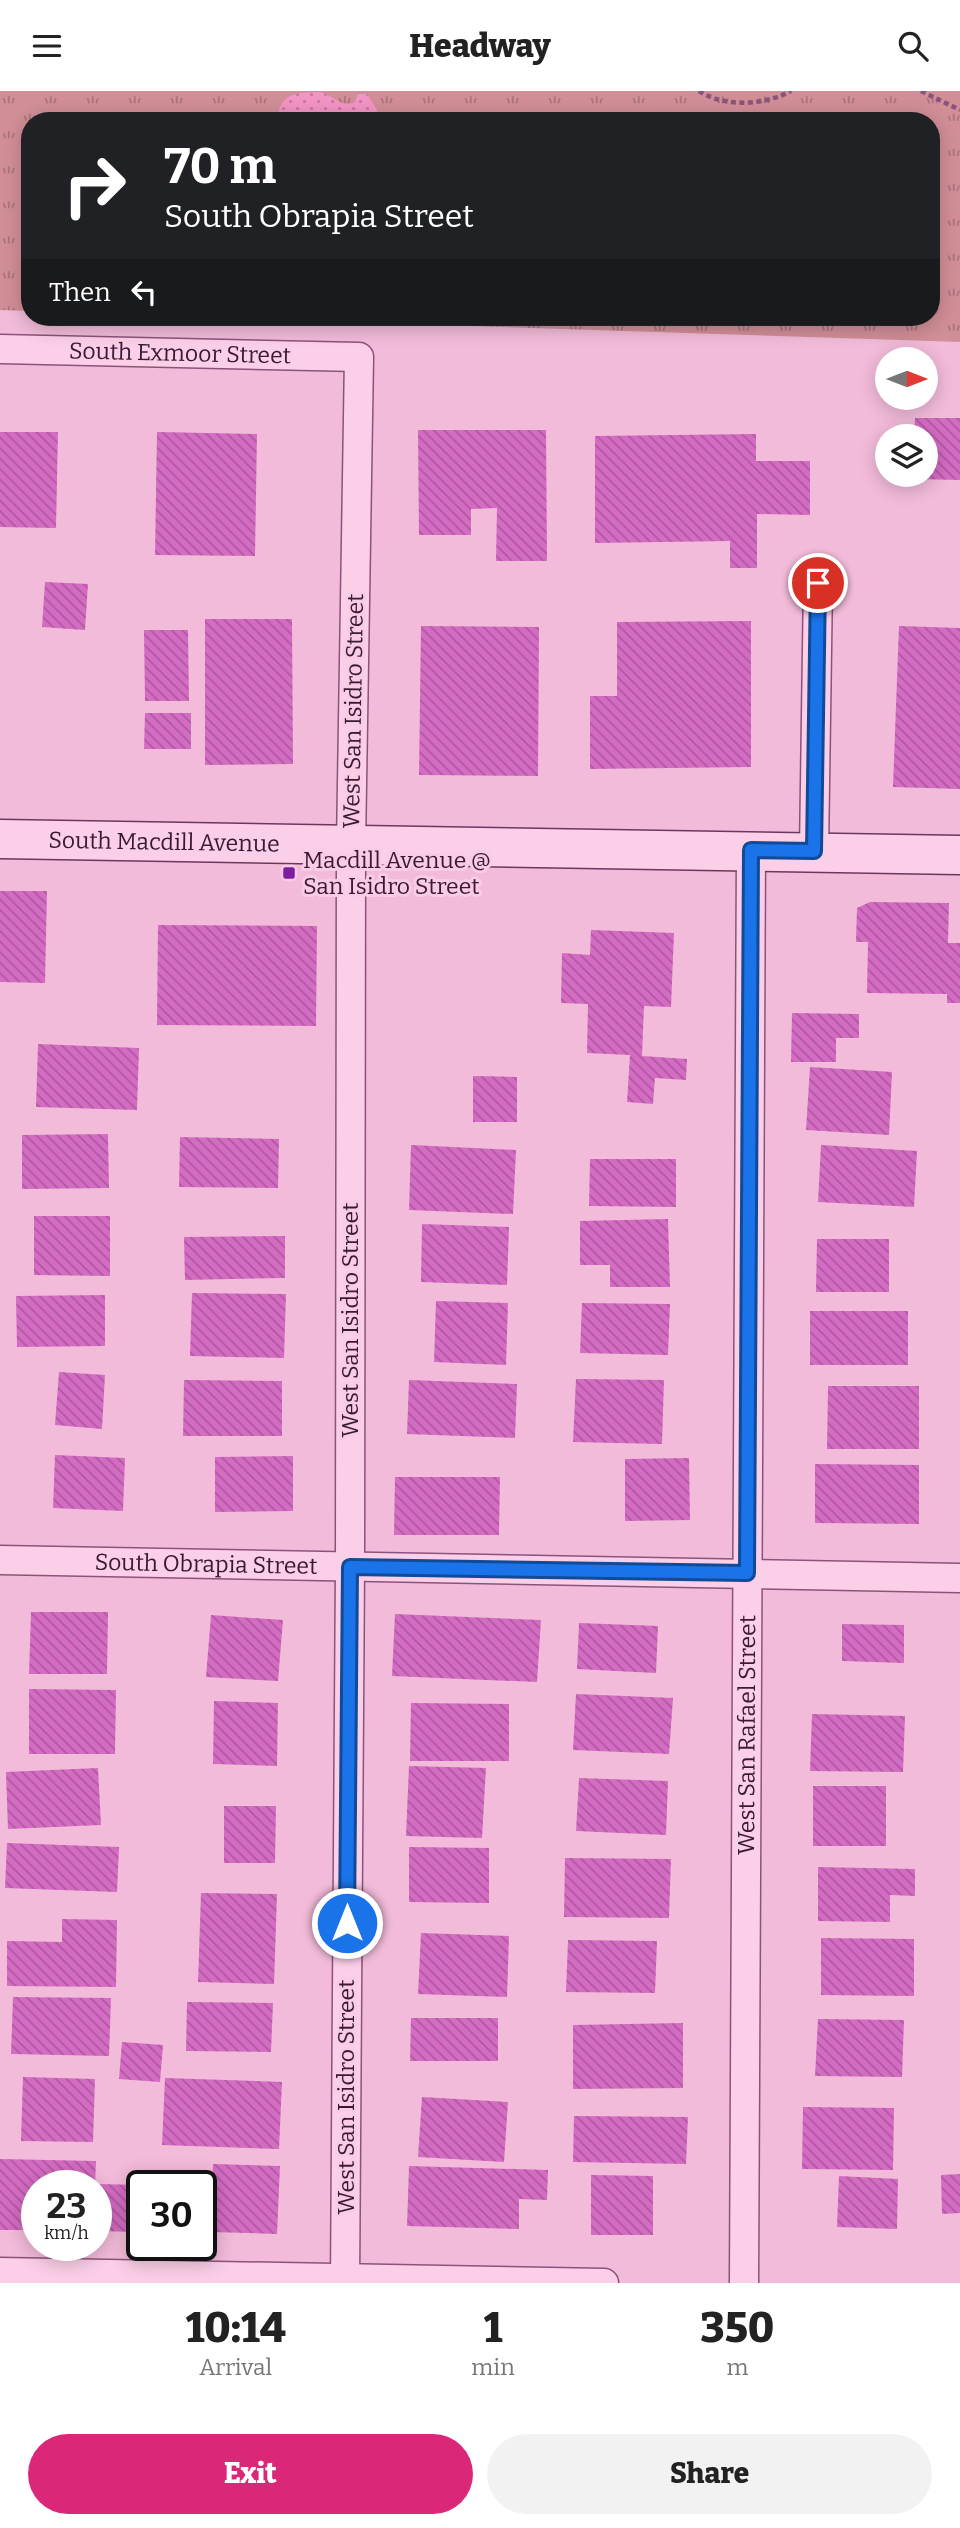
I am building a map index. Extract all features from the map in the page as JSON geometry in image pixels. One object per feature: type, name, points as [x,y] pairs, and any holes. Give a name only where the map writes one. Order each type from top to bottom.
[{"type":"street","name":"South Exmoor Street","points":[[0,349],[359,357]]},
{"type":"street","name":"West San Isidro Street","points":[[345,2281],[351,845],[359,357]]},
{"type":"street","points":[[814,851],[818,583]]},
{"type":"street","name":"South Macdill Avenue","points":[[0,839],[960,855]]},
{"type":"street","name":"West San Rafael Street","points":[[744,2283],[751,850]]},
{"type":"street","name":"South Obrapia Street","points":[[0,1560],[960,1578]]},
{"type":"street","points":[[0,2272],[345,2281],[604,2283]]},
{"type":"path","points":[[699,91],[730,101],[760,102],[791,91]]},
{"type":"path","points":[[921,91],[960,110]]},
{"type":"green space","points":[[0,91],[960,91],[960,342],[473,326],[940,326],[940,112],[21,112],[21,311],[0,310]]},
{"type":"sand","points":[[320,92],[349,104],[354,103],[358,94],[367,94],[377,112],[279,112],[286,99],[297,94]]},
{"type":"building","points":[[915,418],[960,418],[960,480],[938,480],[938,424],[915,424]]},
{"type":"building","points":[[418,430],[546,430],[547,561],[496,561],[497,508],[471,509],[471,535],[419,535]]},
{"type":"building","points":[[0,432],[58,432],[56,528],[0,527]]},
{"type":"building","points":[[157,432],[257,434],[255,556],[155,555]]},
{"type":"building","points":[[756,434],[756,461],[810,461],[810,515],[757,514],[757,568],[730,568],[730,541],[595,543],[595,436]]},
{"type":"building","points":[[45,582],[88,584],[85,630],[42,627]]},
{"type":"building","points":[[205,619],[292,619],[293,764],[205,765]]},
{"type":"building","points":[[751,621],[751,767],[590,769],[590,696],[617,696],[617,622]]},
{"type":"building","points":[[421,626],[539,627],[538,776],[419,775]]},
{"type":"building","points":[[899,626],[960,628],[960,789],[893,787]]},
{"type":"building","points":[[144,630],[188,630],[189,701],[145,701]]},
{"type":"building","points":[[145,713],[191,713],[191,749],[144,749]]},
{"type":"building","points":[[0,891],[47,891],[45,983],[0,982]]},
{"type":"building","points":[[870,902],[949,903],[948,943],[960,943],[960,1003],[947,1003],[947,994],[867,993],[868,942],[856,942],[857,908]]},
{"type":"building","points":[[158,925],[317,926],[316,1026],[157,1025]]},
{"type":"building","points":[[591,930],[674,933],[671,1007],[644,1006],[642,1056],[687,1059],[686,1080],[655,1078],[653,1104],[627,1102],[630,1055],[587,1053],[588,1004],[561,1003],[562,953],[590,955]]},
{"type":"building","points":[[792,1013],[859,1014],[859,1038],[836,1038],[836,1062],[791,1062]]},
{"type":"building","points":[[38,1044],[139,1048],[137,1110],[36,1107]]},
{"type":"building","points":[[810,1067],[892,1072],[889,1135],[806,1130]]},
{"type":"building","points":[[473,1076],[517,1077],[517,1122],[473,1122]]},
{"type":"building","points":[[108,1134],[109,1188],[22,1189],[22,1135]]},
{"type":"building","points":[[180,1137],[279,1139],[278,1188],[179,1187]]},
{"type":"building","points":[[411,1145],[516,1150],[513,1214],[409,1210]]},
{"type":"building","points":[[821,1145],[917,1151],[914,1207],[818,1202]]},
{"type":"building","points":[[590,1159],[676,1159],[676,1207],[589,1206]]},
{"type":"building","points":[[34,1216],[110,1216],[110,1276],[34,1275]]},
{"type":"building","points":[[668,1219],[670,1287],[610,1287],[610,1265],[580,1265],[580,1221]]},
{"type":"building","points":[[422,1224],[509,1227],[507,1285],[421,1282]]},
{"type":"building","points":[[285,1236],[285,1278],[185,1280],[184,1237]]},
{"type":"building","points":[[817,1239],[889,1239],[889,1292],[816,1292]]},
{"type":"building","points":[[192,1293],[286,1294],[284,1358],[190,1356]]},
{"type":"building","points":[[105,1295],[105,1346],[17,1347],[16,1296]]},
{"type":"building","points":[[436,1301],[508,1303],[506,1365],[434,1362]]},
{"type":"building","points":[[582,1303],[670,1304],[668,1355],[580,1353]]},
{"type":"building","points":[[810,1311],[908,1311],[908,1365],[810,1365]]},
{"type":"building","points":[[59,1372],[105,1375],[102,1429],[55,1425]]},
{"type":"building","points":[[576,1379],[664,1380],[662,1444],[573,1442]]},
{"type":"building","points":[[184,1380],[282,1381],[282,1436],[183,1436]]},
{"type":"building","points":[[409,1380],[517,1384],[515,1438],[407,1434]]},
{"type":"building","points":[[828,1386],[919,1386],[919,1449],[827,1449]]},
{"type":"building","points":[[55,1455],[125,1458],[123,1511],[53,1508]]},
{"type":"building","points":[[293,1456],[293,1511],[215,1512],[215,1457]]},
{"type":"building","points":[[689,1458],[690,1520],[625,1521],[625,1459]]},
{"type":"building","points":[[815,1464],[919,1465],[919,1524],[815,1523]]},
{"type":"building","points":[[395,1477],[500,1477],[499,1535],[394,1535]]},
{"type":"building","points":[[31,1612],[108,1612],[107,1674],[29,1674]]},
{"type":"building","points":[[395,1614],[541,1620],[537,1682],[392,1676]]},
{"type":"building","points":[[211,1615],[283,1620],[278,1681],[206,1677]]},
{"type":"building","points":[[579,1623],[658,1626],[656,1673],[577,1669]]},
{"type":"building","points":[[842,1624],[904,1625],[904,1663],[842,1661]]},
{"type":"building","points":[[29,1689],[116,1690],[115,1754],[29,1754]]},
{"type":"building","points":[[576,1694],[673,1698],[669,1754],[573,1750]]},
{"type":"building","points":[[214,1701],[278,1703],[277,1766],[213,1764]]},
{"type":"building","points":[[411,1703],[509,1704],[509,1761],[410,1761]]},
{"type":"building","points":[[812,1714],[905,1716],[903,1772],[810,1771]]},
{"type":"building","points":[[409,1766],[486,1768],[482,1838],[406,1836]]},
{"type":"building","points":[[98,1768],[101,1825],[8,1829],[6,1772]]},
{"type":"building","points":[[579,1778],[668,1781],[666,1835],[576,1831]]},
{"type":"building","points":[[813,1786],[886,1786],[886,1846],[813,1846]]},
{"type":"building","points":[[224,1806],[276,1806],[275,1863],[224,1863]]},
{"type":"building","points":[[7,1843],[119,1847],[117,1892],[5,1888]]},
{"type":"building","points":[[409,1847],[489,1848],[489,1903],[409,1902]]},
{"type":"building","points":[[565,1858],[671,1859],[669,1918],[564,1917]]},
{"type":"building","points":[[818,1867],[915,1869],[915,1896],[890,1895],[890,1922],[818,1921]]},
{"type":"building","points":[[201,1893],[277,1894],[274,1984],[198,1982]]},
{"type":"building","points":[[62,1919],[117,1920],[116,1987],[7,1986],[7,1941],[62,1942]]},
{"type":"building","points":[[421,1933],[509,1936],[507,1997],[418,1994]]},
{"type":"building","points":[[821,1938],[914,1939],[914,1996],[821,1995]]},
{"type":"building","points":[[568,1940],[657,1941],[655,1993],[566,1992]]},
{"type":"building","points":[[13,1997],[111,1998],[109,2056],[11,2054]]},
{"type":"building","points":[[187,2002],[273,2003],[271,2052],[186,2051]]},
{"type":"building","points":[[411,2018],[498,2018],[498,2061],[410,2061]]},
{"type":"building","points":[[818,2019],[904,2020],[902,2077],[815,2076]]},
{"type":"building","points":[[683,2023],[683,2088],[573,2089],[573,2025]]},
{"type":"building","points":[[122,2042],[163,2045],[160,2082],[119,2079]]},
{"type":"building","points":[[23,2077],[95,2079],[93,2142],[21,2141]]},
{"type":"building","points":[[165,2078],[282,2082],[279,2149],[162,2145]]},
{"type":"building","points":[[422,2097],[508,2102],[504,2162],[418,2157]]},
{"type":"building","points":[[803,2107],[894,2108],[893,2170],[802,2169]]},
{"type":"building","points":[[574,2116],[688,2117],[686,2164],[573,2162]]},
{"type":"building","points":[[0,2159],[96,2161],[96,2170],[21,2170],[21,2230],[0,2230]]},
{"type":"building","points":[[213,2164],[280,2166],[277,2234],[217,2232],[217,2170],[213,2170]]},
{"type":"building","points":[[409,2166],[548,2170],[547,2200],[519,2199],[519,2229],[407,2226]]},
{"type":"building","points":[[960,2174],[960,2213],[942,2214],[941,2175]]},
{"type":"building","points":[[591,2175],[653,2176],[653,2235],[591,2235]]},
{"type":"building","points":[[839,2176],[898,2179],[897,2229],[837,2227]]},
{"type":"building","points":[[112,2184],[126,2185],[126,2232],[112,2231]]},
{"type":"place","name":"Macdill Avenue @ San Isidro Street","points":[[289,873]]},
{"type":"route","points":[[347,1923],[350,1567],[747,1573],[751,850],[814,851],[818,583]]}]
